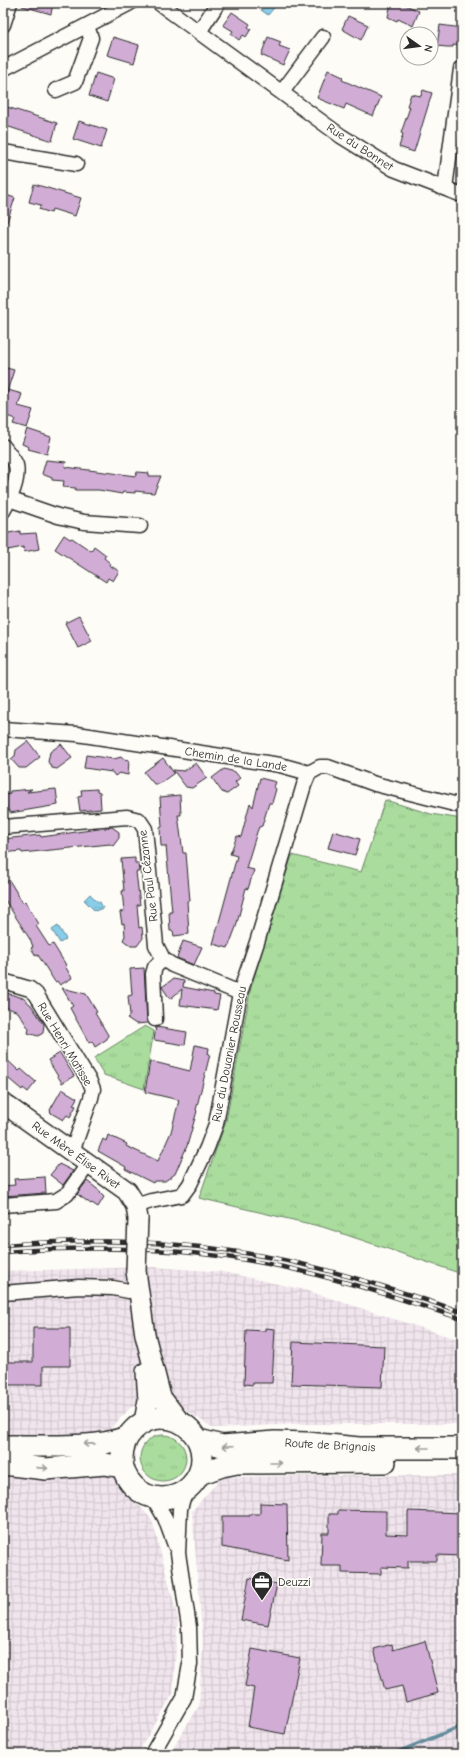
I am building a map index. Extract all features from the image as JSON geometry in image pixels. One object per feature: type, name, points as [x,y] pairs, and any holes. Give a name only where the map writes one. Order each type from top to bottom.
[{"type":"main road","points":[[156,1418],[168,1418],[180,1422],[191,1429],[198,1440],[202,1451],[202,1463],[199,1474],[193,1484],[185,1491],[175,1496],[153,1498],[133,1487],[126,1478],[122,1467],[123,1447],[127,1437],[134,1428],[144,1422],[156,1418]]},
{"type":"main road","points":[[3,1446],[97,1444],[115,1442],[127,1437]]},
{"type":"main road","name":"Route de Brignais","points":[[198,1440],[222,1446],[290,1442],[359,1448],[462,1448]]},
{"type":"main road","name":"Route de Brignais","points":[[199,1474],[222,1466],[244,1463],[462,1462]]},
{"type":"main road","points":[[3,1464],[46,1469],[105,1464],[122,1467]]},
{"type":"street","points":[[3,25],[10,3]]},
{"type":"street","points":[[3,69],[130,3]]},
{"type":"street","name":"Rue du Bonnet","points":[[159,3],[341,136],[394,169],[462,194]]},
{"type":"street","points":[[199,32],[218,3]]},
{"type":"street","points":[[56,90],[75,82],[91,38],[87,26]]},
{"type":"street","points":[[282,92],[323,37]]},
{"type":"street","points":[[445,188],[461,69]]},
{"type":"street","points":[[3,152],[76,164]]},
{"type":"street","points":[[3,446],[16,464],[16,476],[5,502],[84,522],[140,526]]},
{"type":"street","name":"Chemin de la Lande","points":[[3,729],[77,734],[280,765],[309,773]]},
{"type":"street","points":[[309,773],[320,767],[328,766],[375,784],[462,806]]},
{"type":"street","name":"Rue du Douanier Rousseau","points":[[137,1213],[151,1201],[182,1195],[190,1184],[207,1148],[216,1124],[240,993],[309,773]]},
{"type":"street","name":"Rue Paul Cézanne","points":[[3,827],[127,818],[139,820],[145,828],[156,945],[163,959]]},
{"type":"street","points":[[155,1019],[153,974],[155,967],[163,959],[172,965],[240,993]]},
{"type":"street","name":"Rue Henri Matisse","points":[[3,981],[30,989],[36,994],[93,1089],[72,1152]]},
{"type":"street","name":"Rue Mère Élise Rivet","points":[[3,1103],[89,1163],[127,1192],[137,1213]]},
{"type":"street","points":[[3,1205],[56,1201],[67,1194],[89,1163]]},
{"type":"street","points":[[137,1213],[136,1280],[144,1335],[148,1400],[144,1422]]},
{"type":"street","points":[[3,1293],[79,1287],[113,1288],[129,1291],[136,1280]]},
{"type":"street","points":[[144,1335],[161,1397],[180,1422]]},
{"type":"street","points":[[178,1553],[180,1509],[185,1491]]},
{"type":"street","points":[[152,1754],[184,1698],[190,1664],[190,1627],[178,1553],[165,1518],[153,1498]]},
{"type":"shaded area","points":[[153,1267],[223,1272],[305,1290],[462,1341],[462,1424],[294,1424],[213,1428],[177,1404],[132,1406],[111,1428],[113,1476],[152,1520],[178,1618],[173,1694],[137,1754],[3,1754],[3,1271]]},
{"type":"shaded area","points":[[462,1475],[462,1754],[169,1754],[199,1706],[203,1641],[192,1511],[222,1477]]},
{"type":"green space","points":[[385,800],[431,814],[462,819],[462,1274],[323,1227],[199,1198],[226,1121],[251,987],[292,855],[361,872]]},
{"type":"green space","points":[[145,1026],[154,1031],[144,1089],[104,1075],[94,1058]]},
{"type":"green space","points":[[158,1435],[168,1435],[176,1439],[182,1445],[186,1453],[186,1463],[182,1471],[176,1477],[168,1481],[158,1481],[150,1477],[144,1471],[140,1463],[140,1453],[144,1445],[150,1439]]},
{"type":"water","points":[[267,3],[278,3],[268,15],[261,10]]},
{"type":"water","points":[[90,894],[98,902],[100,902],[103,908],[95,911],[84,900]]},
{"type":"water","points":[[58,926],[66,939],[60,943],[52,930]]},
{"type":"building","points":[[23,3],[53,3],[51,14],[22,6]]},
{"type":"building","points":[[391,3],[401,3],[419,11],[413,26],[398,19],[397,21],[388,17]]},
{"type":"building","points":[[232,12],[250,24],[248,27],[251,29],[246,37],[243,35],[239,40],[231,34],[233,31],[223,25]]},
{"type":"building","points":[[348,16],[368,25],[361,40],[342,29]]},
{"type":"building","points":[[440,25],[462,28],[461,46],[439,46]]},
{"type":"building","points":[[113,37],[139,45],[134,63],[107,55]]},
{"type":"building","points":[[268,37],[281,42],[279,46],[290,50],[283,65],[261,55]]},
{"type":"building","points":[[328,70],[343,77],[342,80],[381,97],[373,116],[346,104],[344,109],[317,98]]},
{"type":"building","points":[[96,73],[114,79],[107,102],[89,96]]},
{"type":"building","points":[[423,90],[432,93],[414,152],[399,147],[403,134],[401,133],[410,107],[407,106],[411,94],[421,96]]},
{"type":"building","points":[[7,107],[57,123],[52,141],[3,125]]},
{"type":"building","points":[[79,121],[107,130],[101,148],[73,139]]},
{"type":"building","points":[[34,184],[81,198],[75,216],[52,209],[51,213],[39,209],[41,205],[29,202]]},
{"type":"building","points":[[3,194],[15,198],[5,228],[3,228]]},
{"type":"building","points":[[3,367],[14,370],[5,398],[3,397]]},
{"type":"building","points":[[8,390],[22,394],[18,406],[33,410],[27,428],[13,424],[15,419],[7,416],[8,414],[3,413],[3,406]]},
{"type":"building","points":[[27,429],[51,437],[47,454],[28,449],[29,447],[22,444]]},
{"type":"building","points":[[46,460],[66,462],[65,467],[136,476],[137,472],[149,473],[149,476],[161,476],[154,493],[135,491],[135,493],[123,492],[122,494],[99,490],[75,490],[76,488],[63,487],[64,481],[52,480],[52,478],[42,474]]},
{"type":"building","points":[[20,531],[20,534],[36,533],[39,549],[24,552],[23,547],[3,551],[3,534]]},
{"type":"building","points":[[64,535],[70,539],[72,538],[91,551],[94,546],[106,555],[104,558],[110,563],[109,565],[119,571],[113,581],[108,578],[106,582],[55,549]]},
{"type":"building","points":[[79,616],[92,641],[78,648],[65,623]]},
{"type":"building","points":[[28,741],[40,757],[26,768],[19,768],[11,759],[15,756],[16,750]]},
{"type":"building","points":[[61,744],[72,758],[57,769],[52,768],[48,762],[50,752]]},
{"type":"building","points":[[86,755],[114,759],[121,757],[129,760],[128,775],[119,773],[115,776],[112,772],[84,768]]},
{"type":"building","points":[[163,758],[174,773],[159,784],[154,784],[144,772]]},
{"type":"building","points":[[196,763],[207,778],[192,788],[186,787],[173,770],[184,771]]},
{"type":"building","points":[[224,769],[235,772],[240,778],[235,782],[238,786],[227,794],[222,792],[212,778]]},
{"type":"building","points":[[260,778],[276,782],[274,787],[276,789],[272,803],[269,803],[262,826],[259,827],[257,832],[246,868],[254,870],[248,889],[246,888],[236,927],[228,948],[213,944],[237,856],[230,854],[237,836],[241,837],[250,803],[253,807]]},
{"type":"building","points":[[32,789],[27,792],[56,789],[58,805],[10,813],[10,811],[7,811],[5,795],[10,794],[10,791]]},
{"type":"building","points":[[97,789],[97,791],[100,792],[101,809],[80,811],[78,797],[82,796],[81,790]]},
{"type":"building","points":[[180,795],[181,815],[178,815],[183,853],[186,853],[190,901],[187,901],[189,934],[174,936],[173,931],[170,931],[169,912],[172,912],[166,846],[161,846],[160,827],[162,827],[160,797]]},
{"type":"building","points":[[112,827],[119,832],[119,838],[113,846],[110,844],[22,853],[21,851],[3,853],[3,839],[40,835],[41,837]]},
{"type":"building","points":[[333,831],[360,839],[355,855],[328,848]]},
{"type":"building","points":[[135,858],[135,863],[138,863],[139,872],[136,872],[140,905],[137,905],[139,928],[142,927],[143,938],[137,946],[131,946],[123,940],[125,936],[124,923],[122,924],[120,912],[124,911],[121,859]]},
{"type":"building","points":[[9,880],[23,903],[25,901],[39,924],[36,926],[49,946],[53,944],[66,965],[65,966],[72,978],[60,985],[57,981],[55,982],[38,955],[36,956],[31,948],[33,947],[31,941],[3,897],[3,885]]},
{"type":"building","points":[[183,941],[202,947],[194,965],[177,958]]},
{"type":"building","points":[[144,968],[147,1023],[136,1024],[127,1018],[130,1015],[128,996],[132,995],[130,969]]},
{"type":"building","points":[[173,979],[184,981],[183,987],[214,993],[214,995],[220,996],[217,1010],[180,1005],[182,989],[170,999],[162,987]]},
{"type":"building","points":[[62,988],[86,994],[108,1035],[107,1039],[95,1047],[92,1041],[89,1043],[70,1008],[73,1006]]},
{"type":"building","points":[[3,992],[23,998],[31,1005],[44,1024],[43,1033],[38,1036],[28,1033],[29,1029],[18,1012],[3,1006]]},
{"type":"building","points":[[156,1027],[187,1032],[185,1045],[154,1040]]},
{"type":"building","points":[[195,1045],[209,1048],[208,1054],[210,1054],[197,1111],[187,1146],[175,1174],[165,1181],[154,1181],[153,1183],[125,1169],[126,1167],[98,1151],[103,1139],[106,1141],[108,1135],[127,1144],[126,1146],[158,1161],[171,1132],[179,1100],[145,1092],[150,1061],[190,1071]]},
{"type":"building","points":[[60,1053],[74,1076],[62,1083],[48,1060]]},
{"type":"building","points":[[3,1056],[19,1071],[21,1069],[36,1082],[28,1092],[23,1088],[22,1090],[3,1074]]},
{"type":"building","points":[[62,1089],[77,1098],[73,1105],[76,1106],[70,1117],[67,1115],[63,1120],[51,1113],[50,1110]]},
{"type":"building","points":[[59,1164],[73,1171],[63,1185],[50,1175]]},
{"type":"building","points":[[45,1177],[46,1193],[3,1196],[3,1186],[15,1185],[14,1179]]},
{"type":"building","points":[[87,1181],[101,1192],[100,1193],[104,1197],[98,1207],[77,1194]]},
{"type":"building","points":[[33,1328],[70,1328],[70,1366],[43,1366],[43,1385],[3,1385],[3,1362],[33,1362]]},
{"type":"building","points":[[265,1328],[275,1329],[272,1383],[253,1383],[253,1385],[244,1384],[246,1330],[265,1331]]},
{"type":"building","points":[[293,1342],[384,1346],[382,1387],[291,1384]]},
{"type":"building","points":[[260,1503],[287,1504],[288,1560],[222,1547],[222,1516],[250,1516],[250,1514],[260,1514]]},
{"type":"building","points":[[338,1510],[386,1511],[386,1534],[408,1535],[408,1511],[462,1513],[462,1556],[437,1555],[437,1561],[408,1561],[408,1568],[381,1567],[381,1574],[342,1573],[342,1566],[321,1566],[322,1533],[329,1533],[329,1514],[338,1514]]},
{"type":"building","points":[[249,1578],[277,1584],[268,1625],[241,1620]]},
{"type":"building","points":[[425,1641],[438,1693],[406,1702],[402,1686],[385,1690],[374,1649],[392,1644],[393,1650]]},
{"type":"building","points":[[252,1649],[300,1658],[285,1734],[248,1727],[254,1688],[245,1686]]},
{"type":"waterway","points":[[393,1754],[462,1726]]},
{"type":"railway","points":[[3,1245],[75,1241],[146,1242],[253,1254],[288,1261],[354,1278],[462,1312]]},
{"type":"railway","points":[[3,1252],[111,1248],[182,1252],[253,1261],[288,1268],[354,1285],[462,1319]]},
{"type":"place","name":"Deuzzi","points":[[262,1602]]}]
